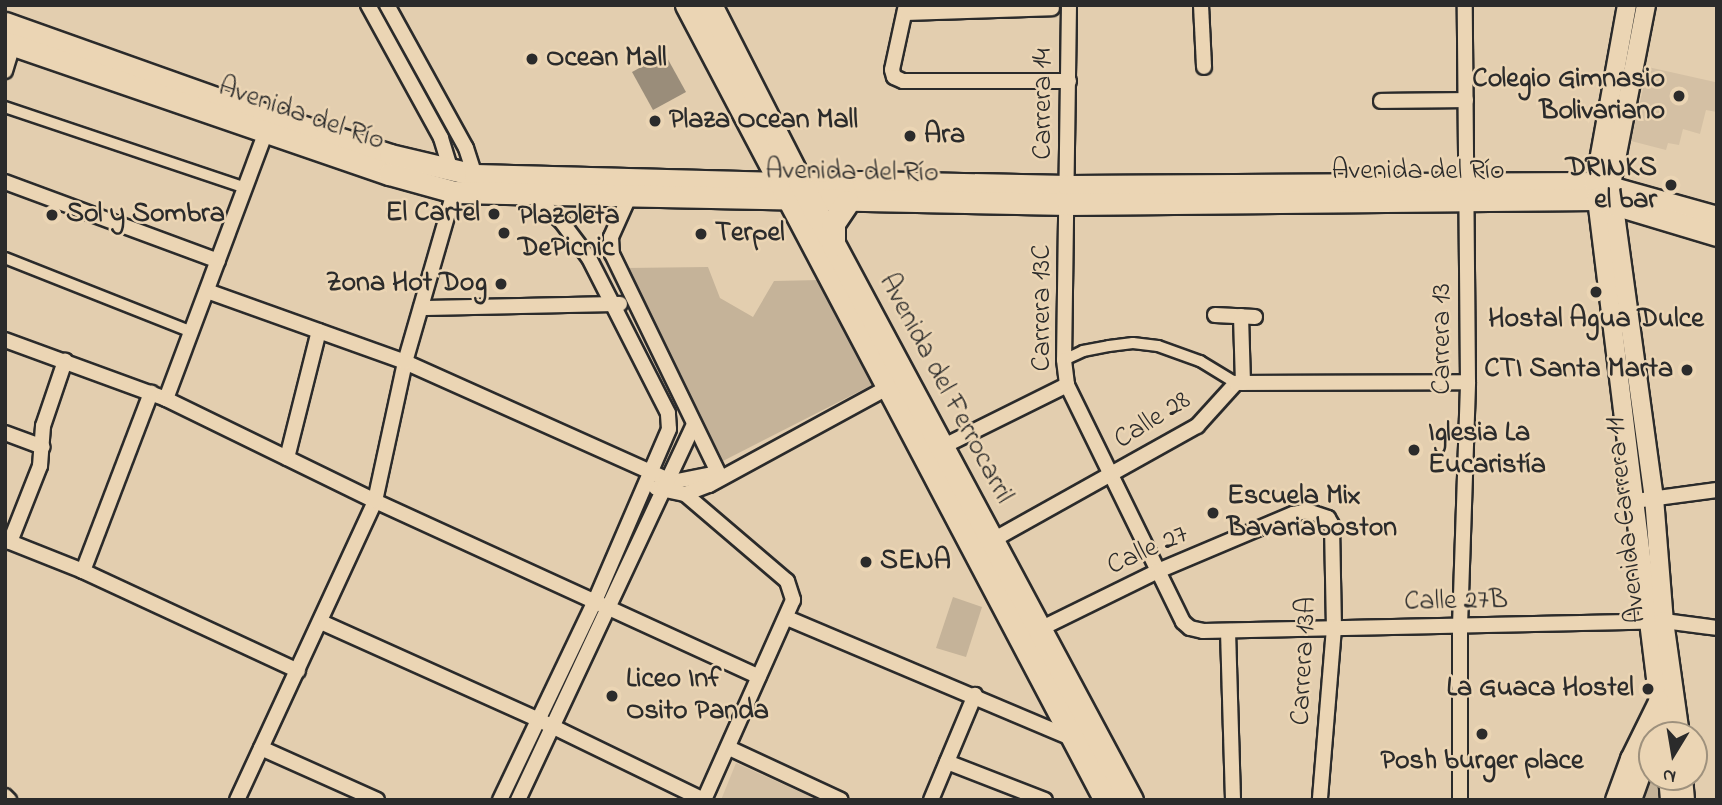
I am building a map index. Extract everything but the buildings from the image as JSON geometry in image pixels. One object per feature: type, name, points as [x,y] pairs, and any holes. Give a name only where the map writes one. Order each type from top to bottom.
[{"type":"main road","name":"Avenida del Ferrocarril","points":[[687,5],[795,192],[1032,633],[1131,800]]},
{"type":"main road","name":"Avenida del Ferrocarril","points":[[710,5],[795,192],[833,244],[896,383],[940,447],[993,540],[1074,740],[1106,800]]},
{"type":"main road","name":"Avenida del Río","points":[[11,34],[269,125],[390,155],[453,182],[533,196],[629,197],[795,192],[1068,195],[1468,191],[1604,193],[1717,217]]},
{"type":"main road","name":"Avenida del Río","points":[[453,182],[475,175],[795,192],[847,202],[1068,195]]},
{"type":"main road","name":"Avenida del Río","points":[[1604,193],[1717,235]]},
{"type":"main road","points":[[833,244],[833,223],[847,202]]},
{"type":"street","points":[[237,800],[321,622],[374,501],[405,362],[453,182],[441,138],[368,5]]},
{"type":"street","points":[[387,5],[466,148],[475,175]]},
{"type":"street","name":"Carrera 14","points":[[1068,195],[1069,5]]},
{"type":"street","points":[[1201,5],[1204,67]]},
{"type":"street","name":"Carrera 13","points":[[1460,800],[1460,626],[1468,382],[1465,5]]},
{"type":"street","name":"Avenida Carrera 11","points":[[1627,5],[1604,193],[1635,501],[1657,622]]},
{"type":"street","name":"Avenida Carrera 11","points":[[1646,5],[1604,193],[1654,498],[1657,622],[1664,696],[1674,721]]},
{"type":"street","points":[[1052,8],[906,9],[892,70],[894,76],[903,81],[1069,80]]},
{"type":"street","points":[[5,71],[11,34]]},
{"type":"street","points":[[1381,101],[1466,100]]},
{"type":"street","points":[[5,107],[245,188]]},
{"type":"street","points":[[166,399],[269,125]]},
{"type":"street","points":[[5,182],[218,261]]},
{"type":"street","name":"Carrera 13C","points":[[1068,195],[1064,360],[1067,386],[1184,622],[1195,631]]},
{"type":"street","points":[[533,196],[561,221],[589,258],[668,413],[669,429],[657,481]]},
{"type":"street","points":[[629,197],[611,237],[611,248],[632,301],[720,476]]},
{"type":"street","points":[[5,258],[192,332]]},
{"type":"street","points":[[207,292],[405,362],[685,494],[787,581],[793,600],[704,800],[537,719],[321,622]]},
{"type":"street","points":[[421,308],[614,306],[632,301]]},
{"type":"street","points":[[1215,315],[1248,316],[1239,383]]},
{"type":"street","points":[[287,458],[319,331]]},
{"type":"street","points":[[5,340],[166,399],[374,501],[759,677]]},
{"type":"street","points":[[1064,360],[1083,351],[1133,343],[1158,346],[1200,361],[1239,383],[1468,382]]},
{"type":"street","points":[[65,361],[43,426],[40,466],[8,541],[83,571],[298,671]]},
{"type":"street","points":[[685,494],[896,383]]},
{"type":"street","name":"Calle 28","points":[[993,540],[1197,426],[1239,383]]},
{"type":"street","points":[[940,447],[1067,386]]},
{"type":"street","points":[[83,571],[151,393]]},
{"type":"street","points":[[518,800],[552,726],[601,603],[657,481],[694,424]]},
{"type":"street","points":[[5,433],[43,447]]},
{"type":"street","points":[[657,481],[720,476]]},
{"type":"street","points":[[1635,501],[1717,490]]},
{"type":"street","name":"Calle 27","points":[[1032,633],[1158,571],[1293,514],[1307,511],[1319,514],[1328,517],[1332,525]]},
{"type":"street","name":"Carrera 13A","points":[[1320,800],[1334,628],[1332,525]]},
{"type":"street","points":[[500,800],[537,719],[601,603]]},
{"type":"street","points":[[787,618],[975,695],[1074,740]]},
{"type":"street","name":"Calle 27B","points":[[1195,631],[1657,622],[1717,628]]},
{"type":"street","points":[[1228,631],[1233,800]]},
{"type":"street","points":[[931,800],[975,695]]},
{"type":"street","points":[[1661,721],[1664,696]]},
{"type":"street","points":[[1615,800],[1630,759],[1664,696]]},
{"type":"street","points":[[261,748],[377,800]]},
{"type":"street","points":[[729,748],[841,800]]},
{"type":"street","points":[[947,762],[1045,800]]},
{"type":"street","points":[[1632,800],[1638,783]]},
{"type":"shaded area","points":[[665,54],[686,92],[653,110],[632,72]]},
{"type":"shaded area","name":"Colegio Gimnasio Bolivariano","points":[[1648,67],[1715,82],[1717,76],[1717,112],[1706,110],[1700,134],[1683,129],[1679,145],[1668,143],[1666,150],[1631,141]]},
{"type":"shaded area","points":[[708,267],[720,298],[753,317],[774,281],[820,280],[872,385],[723,461],[626,268]]},
{"type":"shaded area","points":[[953,597],[982,607],[966,657],[936,648]]},
{"type":"shaded area","points":[[736,763],[818,800],[721,800]]},
{"type":"shaded area","points":[[1641,791],[1665,791],[1666,800],[1638,800]]},
{"type":"place","name":"Ocean Mall","points":[[532,59]]},
{"type":"place","name":"Colegio Gimnasio Bolivariano","points":[[1679,96]]},
{"type":"place","name":"Plaza Ocean Mall","points":[[655,121]]},
{"type":"place","name":"Ara","points":[[910,136]]},
{"type":"place","name":"DRINKS el bar","points":[[1671,185]]},
{"type":"place","name":"El Cartel","points":[[494,214]]},
{"type":"place","name":"Sol y Sombra","points":[[52,215]]},
{"type":"place","name":"Plazoleta DePicnic","points":[[504,233]]},
{"type":"place","name":"Terpel","points":[[701,234]]},
{"type":"place","name":"Zona Hot Dog","points":[[501,284]]},
{"type":"place","name":"Hostal Agua Dulce","points":[[1596,292]]},
{"type":"place","name":"CTI Santa Marta","points":[[1687,370]]},
{"type":"place","name":"Iglesia La Eucaristía","points":[[1414,450]]},
{"type":"place","name":"Escuela Mix Bavariaboston","points":[[1213,513]]},
{"type":"place","name":"SENA","points":[[866,562]]},
{"type":"place","name":"La Guaca Hostel","points":[[1648,689]]},
{"type":"place","name":"Liceo Inf Osito Panda","points":[[612,696]]},
{"type":"place","name":"Posh burger place","points":[[1482,734]]}]
